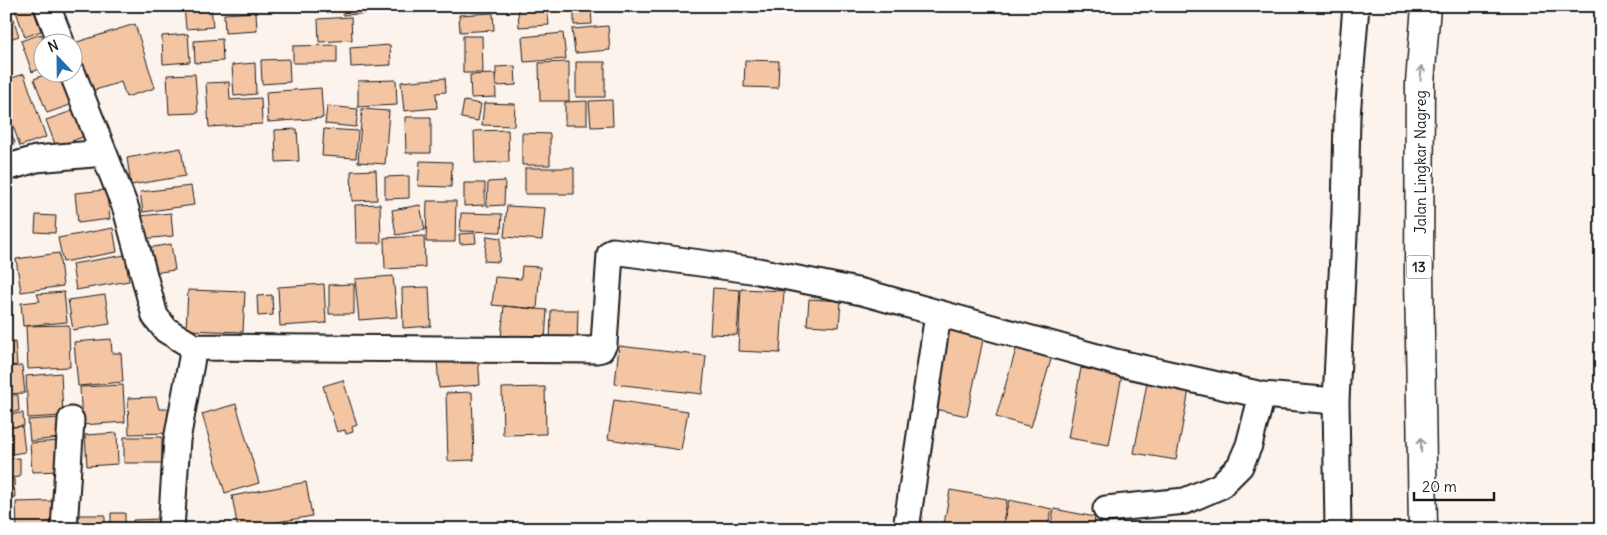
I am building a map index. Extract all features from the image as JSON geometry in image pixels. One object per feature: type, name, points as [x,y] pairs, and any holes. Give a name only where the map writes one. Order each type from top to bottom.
[{"type":"highway","name":"Jalan Lingkar Nagreg","points":[[1422,529],[1419,273],[1420,83],[1426,6]]},
{"type":"street","points":[[47,6],[57,32]]},
{"type":"street","points":[[1338,529],[1336,401],[1345,214],[1347,116],[1356,6]]},
{"type":"street","points":[[76,82],[126,208],[155,316],[166,330],[194,347],[597,350],[601,349],[604,344],[610,254],[613,251],[758,271],[862,292],[1115,362],[1262,395],[1336,401]]},
{"type":"street","points":[[6,168],[36,159],[104,152]]},
{"type":"street","points":[[906,529],[938,314]]},
{"type":"street","points":[[171,529],[178,440],[194,347]]},
{"type":"street","points":[[1106,509],[1185,501],[1220,486],[1240,466],[1249,445],[1262,395]]},
{"type":"street","points":[[64,529],[71,420]]},
{"type":"building","points":[[6,6],[9,6],[19,36],[6,40]]},
{"type":"building","points":[[14,6],[32,6],[41,31],[32,32],[32,34],[25,37]]},
{"type":"building","points":[[75,6],[112,6],[75,8]]},
{"type":"building","points":[[184,6],[211,6],[213,27],[186,29]]},
{"type":"building","points":[[255,6],[290,6],[290,7],[256,9]]},
{"type":"building","points":[[343,6],[375,6],[375,13],[343,15]]},
{"type":"building","points":[[456,6],[490,6],[457,9]]},
{"type":"building","points":[[518,6],[547,6],[549,25],[519,27]]},
{"type":"building","points":[[574,8],[591,8],[592,24],[574,25]]},
{"type":"building","points":[[256,12],[257,31],[225,33],[224,14]]},
{"type":"building","points":[[493,13],[494,30],[460,32],[459,15]]},
{"type":"building","points":[[351,17],[352,40],[319,42],[318,19]]},
{"type":"building","points":[[135,24],[155,88],[126,97],[121,82],[89,92],[82,69],[82,41]]},
{"type":"building","points":[[608,26],[610,50],[575,53],[572,29]]},
{"type":"building","points":[[563,33],[566,59],[524,62],[522,37]]},
{"type":"building","points":[[188,34],[190,62],[163,64],[162,36]]},
{"type":"building","points":[[463,36],[482,36],[483,73],[463,73]]},
{"type":"building","points":[[32,37],[32,72],[21,41]]},
{"type":"building","points":[[222,39],[223,61],[195,63],[194,41]]},
{"type":"building","points":[[337,45],[337,63],[293,63],[293,46]]},
{"type":"building","points":[[390,45],[391,65],[351,67],[350,48]]},
{"type":"building","points":[[289,59],[290,82],[262,84],[261,60]]},
{"type":"building","points":[[745,60],[779,61],[778,88],[744,87]]},
{"type":"building","points":[[569,62],[569,101],[540,101],[539,63]]},
{"type":"building","points":[[576,62],[605,62],[605,97],[576,97]]},
{"type":"building","points":[[255,63],[256,94],[234,96],[232,65]]},
{"type":"building","points":[[515,66],[516,85],[496,86],[496,67]]},
{"type":"building","points":[[24,74],[46,137],[20,146],[6,106],[6,80]]},
{"type":"building","points":[[195,74],[198,113],[169,114],[167,75]]},
{"type":"building","points":[[495,74],[496,97],[471,98],[470,75]]},
{"type":"building","points":[[445,78],[446,92],[436,93],[437,108],[404,111],[401,82]]},
{"type":"building","points":[[396,80],[397,105],[358,107],[358,81]]},
{"type":"building","points":[[35,82],[69,82],[76,103],[47,113]]},
{"type":"building","points":[[229,82],[230,100],[261,98],[262,124],[209,127],[206,83]]},
{"type":"building","points":[[321,88],[323,118],[268,122],[266,92]]},
{"type":"building","points":[[612,100],[613,126],[591,127],[589,101]]},
{"type":"building","points":[[464,101],[481,104],[478,121],[461,118]]},
{"type":"building","points":[[587,101],[587,125],[565,125],[565,102]]},
{"type":"building","points":[[484,103],[515,104],[514,126],[482,125]]},
{"type":"building","points":[[327,106],[358,109],[356,127],[325,124]]},
{"type":"building","points":[[78,109],[88,135],[56,147],[46,120]]},
{"type":"building","points":[[362,109],[389,111],[385,164],[358,162]]},
{"type":"building","points":[[405,117],[431,117],[431,153],[406,153]]},
{"type":"building","points":[[6,119],[15,143],[6,147]]},
{"type":"building","points":[[297,129],[299,161],[276,162],[275,130]]},
{"type":"building","points":[[324,129],[358,131],[356,158],[322,156]]},
{"type":"building","points":[[508,130],[509,162],[475,163],[474,131]]},
{"type":"building","points":[[522,133],[550,134],[550,165],[522,165]]},
{"type":"building","points":[[181,148],[185,176],[131,185],[127,158]]},
{"type":"building","points":[[420,161],[452,162],[451,187],[418,186]]},
{"type":"building","points":[[525,168],[574,168],[574,194],[525,194]]},
{"type":"building","points":[[376,170],[377,200],[352,201],[351,171]]},
{"type":"building","points":[[409,176],[409,198],[385,199],[385,177]]},
{"type":"building","points":[[505,181],[504,205],[487,206],[488,182]]},
{"type":"building","points":[[464,183],[485,183],[485,205],[464,206]]},
{"type":"building","points":[[191,186],[194,205],[143,212],[140,192]]},
{"type":"building","points":[[106,190],[110,219],[78,223],[75,193]]},
{"type":"building","points":[[427,201],[456,201],[455,242],[426,242]]},
{"type":"building","points":[[380,204],[381,243],[356,243],[355,205]]},
{"type":"building","points":[[420,205],[425,230],[396,235],[392,210]]},
{"type":"building","points":[[507,206],[545,208],[542,240],[504,237]]},
{"type":"building","points":[[171,213],[173,236],[142,239],[139,216]]},
{"type":"building","points":[[461,213],[502,214],[501,232],[460,231]]},
{"type":"building","points":[[36,215],[56,216],[55,233],[35,232]]},
{"type":"building","points":[[113,228],[117,252],[63,262],[58,238]]},
{"type":"building","points":[[475,233],[476,243],[460,244],[459,234]]},
{"type":"building","points":[[424,236],[425,267],[385,269],[384,238]]},
{"type":"building","points":[[487,236],[501,238],[499,262],[484,261]]},
{"type":"building","points":[[171,244],[175,270],[152,273],[148,248]]},
{"type":"building","points":[[59,253],[63,286],[21,292],[16,259]]},
{"type":"building","points":[[125,255],[129,281],[76,290],[72,264]]},
{"type":"building","points":[[522,266],[540,267],[537,309],[492,305],[495,277],[521,279]]},
{"type":"building","points":[[393,276],[397,317],[359,320],[355,279]]},
{"type":"building","points":[[324,284],[326,323],[280,326],[278,287]]},
{"type":"building","points":[[354,284],[354,314],[329,314],[329,285]]},
{"type":"building","points":[[429,287],[431,326],[403,328],[402,288]]},
{"type":"building","points":[[713,288],[740,290],[737,335],[710,334]]},
{"type":"building","points":[[741,289],[784,291],[780,353],[738,351]]},
{"type":"building","points":[[188,290],[245,292],[243,332],[186,330]]},
{"type":"building","points":[[64,292],[67,322],[23,326],[21,303],[40,301],[37,294]]},
{"type":"building","points":[[105,295],[110,324],[73,330],[68,300]]},
{"type":"building","points":[[272,295],[273,315],[258,316],[257,296]]},
{"type":"building","points":[[809,299],[841,301],[839,327],[807,325]]},
{"type":"building","points":[[504,306],[547,310],[545,341],[501,338]]},
{"type":"building","points":[[551,310],[578,310],[577,343],[550,342]]},
{"type":"building","points":[[6,311],[9,339],[6,340]]},
{"type":"building","points":[[69,325],[70,367],[28,369],[26,326]]},
{"type":"building","points":[[947,328],[984,335],[967,416],[930,408]]},
{"type":"building","points":[[111,339],[112,353],[121,353],[123,382],[78,386],[74,342]]},
{"type":"building","points":[[15,342],[17,365],[6,366],[6,343]]},
{"type":"building","points":[[619,346],[706,356],[702,394],[615,384]]},
{"type":"building","points":[[1017,346],[1052,356],[1031,427],[996,417]]},
{"type":"building","points":[[478,357],[480,385],[439,388],[437,360]]},
{"type":"building","points":[[22,366],[25,393],[6,394],[6,367]]},
{"type":"building","points":[[1081,368],[1122,375],[1109,445],[1068,438]]},
{"type":"building","points":[[61,373],[63,416],[28,418],[26,376]]},
{"type":"building","points":[[343,380],[357,425],[352,427],[353,432],[346,434],[345,430],[337,432],[323,386]]},
{"type":"building","points":[[1147,383],[1189,390],[1176,460],[1134,453]]},
{"type":"building","points":[[123,385],[125,422],[82,425],[80,387]]},
{"type":"building","points":[[545,387],[546,434],[503,435],[502,388]]},
{"type":"building","points":[[472,392],[474,460],[448,461],[446,393]]},
{"type":"building","points":[[6,395],[18,395],[19,411],[6,412]]},
{"type":"building","points":[[156,397],[159,409],[171,409],[171,433],[129,434],[128,398]]},
{"type":"building","points":[[614,400],[688,411],[681,450],[608,439]]},
{"type":"building","points":[[236,404],[259,483],[225,493],[202,414]]},
{"type":"building","points":[[23,413],[24,426],[6,427],[6,414]]},
{"type":"building","points":[[60,418],[61,438],[30,441],[28,420]]},
{"type":"building","points":[[22,426],[25,452],[6,455],[6,428]]},
{"type":"building","points":[[117,433],[118,464],[87,466],[85,435]]},
{"type":"building","points":[[124,437],[162,437],[162,463],[124,463]]},
{"type":"building","points":[[60,441],[62,471],[32,472],[30,443]]},
{"type":"building","points":[[20,458],[20,477],[6,478],[6,459]]},
{"type":"building","points":[[14,479],[15,497],[6,497],[6,480]]},
{"type":"building","points":[[306,482],[312,516],[238,529],[232,496]]},
{"type":"building","points":[[950,490],[1007,500],[1002,529],[973,529],[944,524]]},
{"type":"building","points":[[1009,500],[1052,509],[1047,529],[1002,529]]},
{"type":"building","points":[[52,501],[54,528],[17,529],[16,502]]},
{"type":"building","points":[[1054,509],[1095,517],[1093,529],[1050,529]]},
{"type":"building","points":[[111,513],[125,513],[125,529],[111,529]]},
{"type":"building","points":[[71,515],[105,515],[105,529],[71,529]]},
{"type":"building","points":[[159,519],[159,529],[133,529],[133,520]]}]
